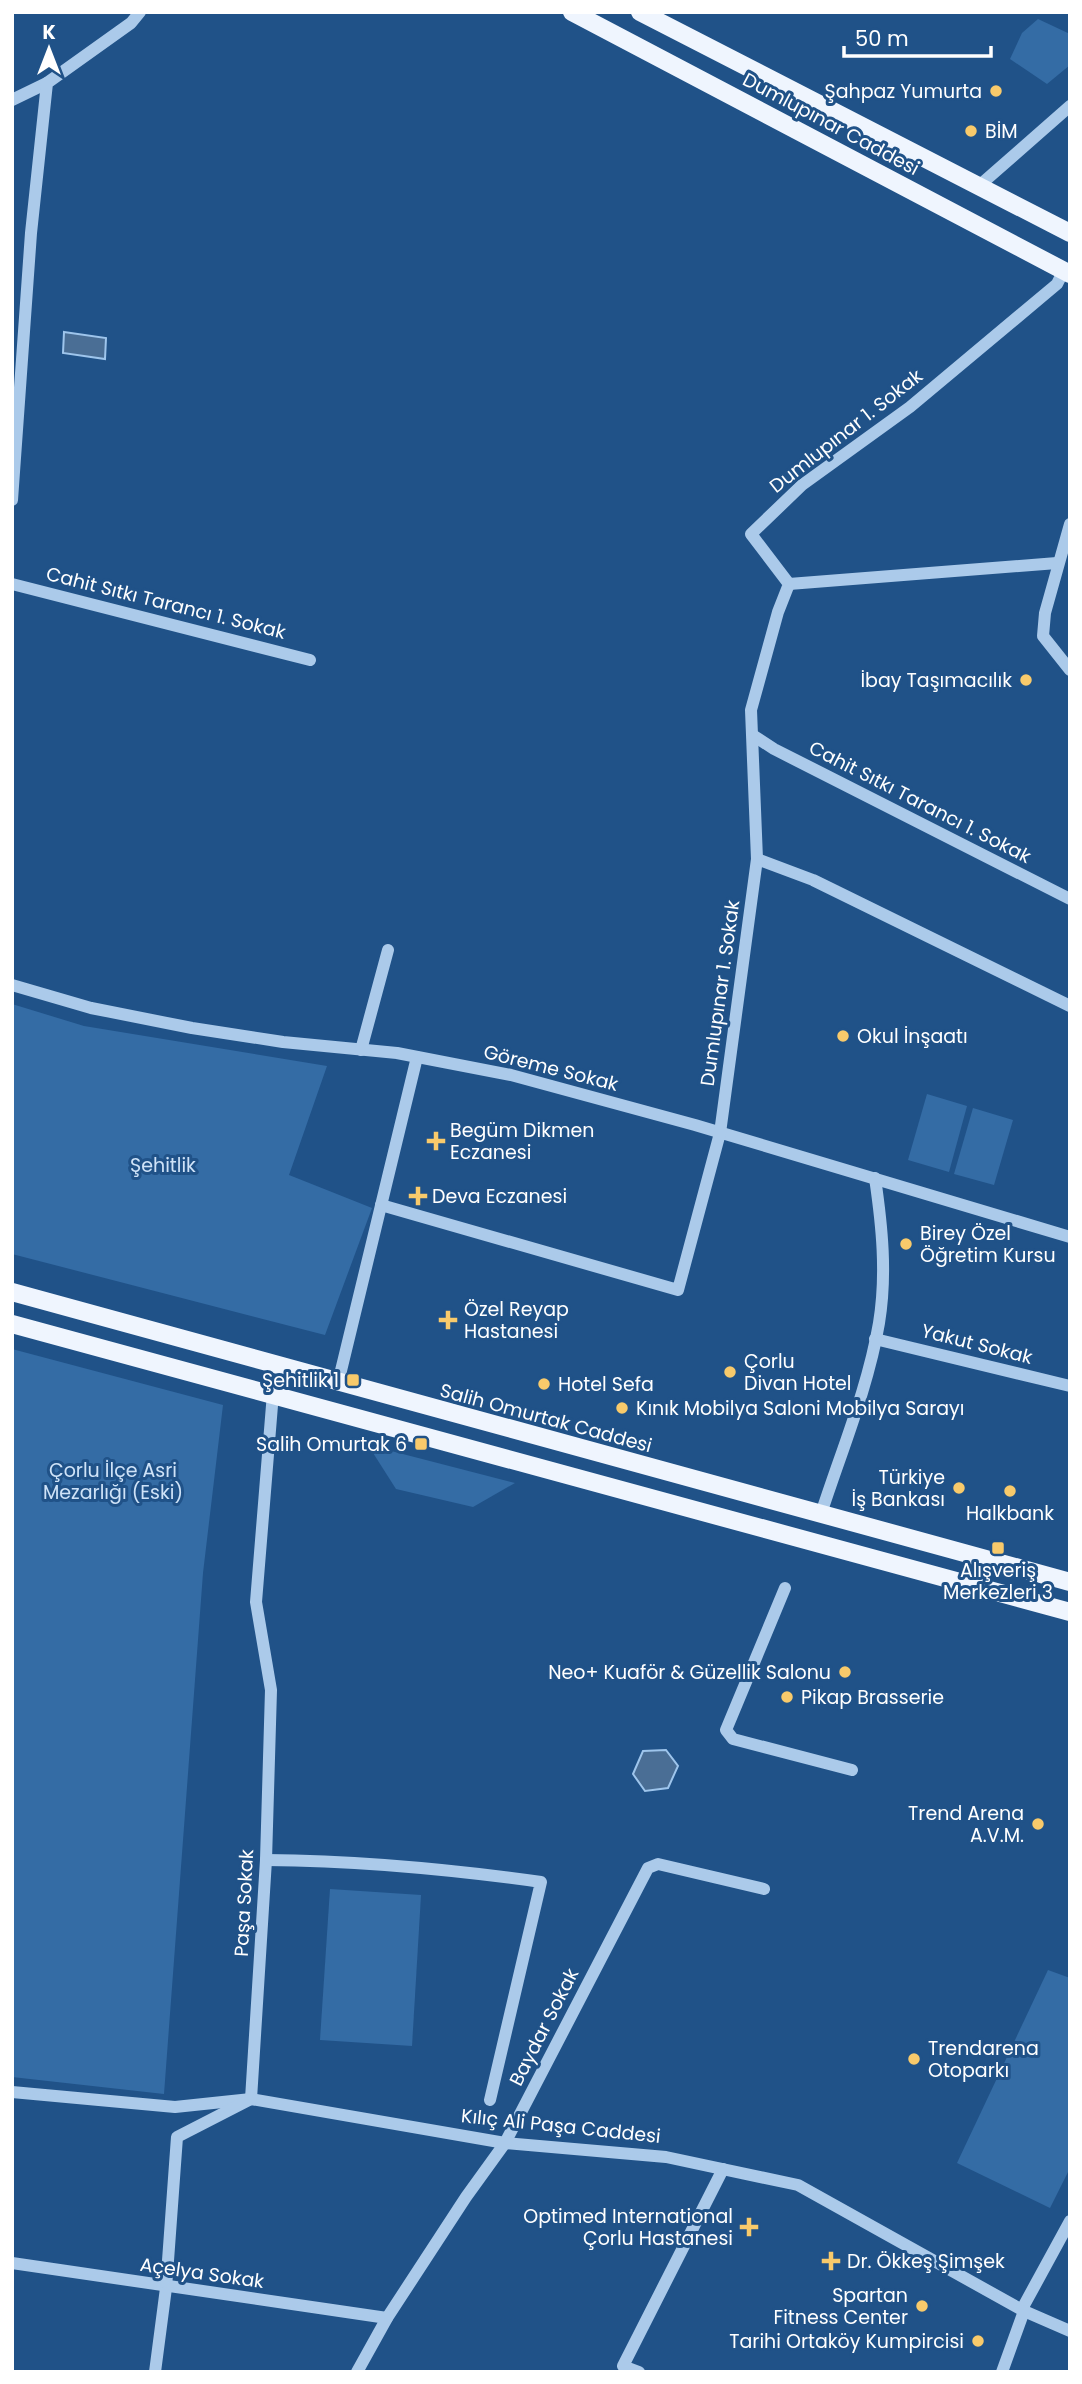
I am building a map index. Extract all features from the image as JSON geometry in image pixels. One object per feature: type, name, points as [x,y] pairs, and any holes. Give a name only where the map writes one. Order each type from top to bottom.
[{"type":"main road","name":"Dumlupınar Caddesi","points":[[572,12],[1067,272]]},
{"type":"main road","name":"Dumlupınar Caddesi","points":[[640,12],[666,18],[1070,233]]},
{"type":"main road","name":"Salih Omurtak Caddesi","points":[[12,1292],[1070,1582]]},
{"type":"main road","points":[[12,1324],[1070,1612]]},
{"type":"street","points":[[12,100],[47,83],[131,23],[140,12]]},
{"type":"street","points":[[12,500],[31,233],[47,83]]},
{"type":"street","points":[[980,185],[1070,106]]},
{"type":"street","name":"Dumlupınar 1. Sokak","points":[[381,1205],[678,1290],[720,1132],[757,859],[751,710],[778,612],[789,584],[751,534],[802,485],[920,399],[1057,284],[1067,272]]},
{"type":"street","points":[[1070,524],[1057,563],[1043,636],[1070,670]]},
{"type":"street","points":[[789,584],[1057,563]]},
{"type":"street","name":"Cahit Sıtkı Tarancı 1. Sokak","points":[[12,584],[310,660]]},
{"type":"street","name":"Cahit Sıtkı Tarancı 1. Sokak","points":[[754,736],[1070,899]]},
{"type":"street","points":[[757,859],[813,880],[1070,1006]]},
{"type":"street","points":[[361,1050],[388,950]]},
{"type":"street","name":"Göreme Sokak","points":[[12,985],[91,1008],[192,1028],[417,1057],[511,1075],[720,1132],[1070,1237]]},
{"type":"street","points":[[338,1383],[417,1057]]},
{"type":"street","points":[[821,1514],[875,1339],[883,1279],[883,1236],[875,1178]]},
{"type":"street","name":"Yakut Sokak","points":[[875,1339],[1070,1386]]},
{"type":"street","name":"Paşa Sokak","points":[[251,2099],[266,1860],[271,1690],[256,1602],[273,1393]]},
{"type":"street","points":[[785,1588],[726,1730],[733,1739],[852,1770]]},
{"type":"street","points":[[266,1860],[334,1861],[470,1872],[541,1882],[490,2100]]},
{"type":"street","name":"Baydar Sokak","points":[[357,2372],[387,2318],[466,2196],[505,2143],[648,1868],[658,1864],[764,1889]]},
{"type":"street","name":"Kılıç Ali Paşa Caddesi","points":[[12,2092],[175,2107],[251,2099],[505,2143],[666,2157],[798,2185],[1023,2310],[1070,2330]]},
{"type":"street","points":[[155,2372],[166,2288],[177,2137],[251,2099]]},
{"type":"street","points":[[639,2372],[623,2366],[723,2169]]},
{"type":"street","points":[[1002,2372],[1023,2310],[1070,2221]]},
{"type":"street","name":"Açelya Sokak","points":[[12,2263],[166,2288],[387,2318]]},
{"type":"green space","points":[[1038,19],[1070,34],[1070,65],[1047,84],[1010,59],[1022,33]]},
{"type":"green space","name":"Şehitlik","points":[[12,1004],[84,1026],[327,1066],[289,1175],[372,1208],[325,1335],[12,1254]]},
{"type":"green space","points":[[927,1094],[967,1106],[949,1172],[908,1160]]},
{"type":"green space","points":[[973,1108],[1013,1120],[994,1185],[954,1174]]},
{"type":"green space","name":"Çorlu İlçe Asri Mezarlığı (Eski)","points":[[12,1349],[223,1405],[203,1573],[164,2094],[12,2077]]},
{"type":"green space","points":[[368,1445],[515,1483],[473,1507],[396,1489]]},
{"type":"green space","points":[[330,1889],[421,1895],[412,2046],[320,2040]]},
{"type":"green space","points":[[1048,1970],[1070,1978],[1070,2168],[1050,2208],[957,2163]]},
{"type":"shaded area","points":[[64,332],[106,338],[105,359],[63,353]]},
{"type":"shaded area","points":[[666,1750],[678,1766],[668,1788],[645,1791],[633,1774],[643,1751]]},
{"type":"place","name":"Şahpaz Yumurta","points":[[996,91]]},
{"type":"place","name":"BİM","points":[[971,131]]},
{"type":"place","name":"İbay Taşımacılık","points":[[1026,680]]},
{"type":"place","name":"Okul İnşaatı","points":[[843,1036]]},
{"type":"place","name":"Begüm Dikmen Eczanesi","points":[[436,1141]]},
{"type":"place","name":"Deva Eczanesi","points":[[418,1196]]},
{"type":"place","name":"Birey Özel Öğretim Kursu","points":[[906,1244]]},
{"type":"place","name":"Özel Reyap Hastanesi","points":[[448,1320]]},
{"type":"place","name":"Çorlu Divan Hotel","points":[[730,1372]]},
{"type":"place","name":"Şehitlik 1","points":[[353,1380]]},
{"type":"place","name":"Hotel Sefa","points":[[544,1384]]},
{"type":"place","name":"Kınık Mobilya Saloni Mobilya Sarayı","points":[[622,1408]]},
{"type":"place","name":"Salih Omurtak 6","points":[[421,1444]]},
{"type":"place","name":"Türkiye İş Bankası","points":[[959,1488]]},
{"type":"place","name":"Halkbank","points":[[1010,1491]]},
{"type":"place","name":"Alışveriş Merkezleri 3","points":[[998,1548]]},
{"type":"place","name":"Neo+ Kuaför & Güzellik Salonu","points":[[845,1672]]},
{"type":"place","name":"Pikap Brasserie","points":[[787,1697]]},
{"type":"place","name":"Trend Arena A.V.M.","points":[[1038,1824]]},
{"type":"place","name":"Trendarena Otoparkı","points":[[914,2059]]},
{"type":"place","name":"Optimed International Çorlu Hastanesi","points":[[749,2227]]},
{"type":"place","name":"Dr. Ökkeş Şimşek","points":[[831,2261]]},
{"type":"place","name":"Spartan Fitness Center","points":[[922,2306]]},
{"type":"place","name":"Tarihi Ortaköy Kumpircisi","points":[[978,2341]]}]
